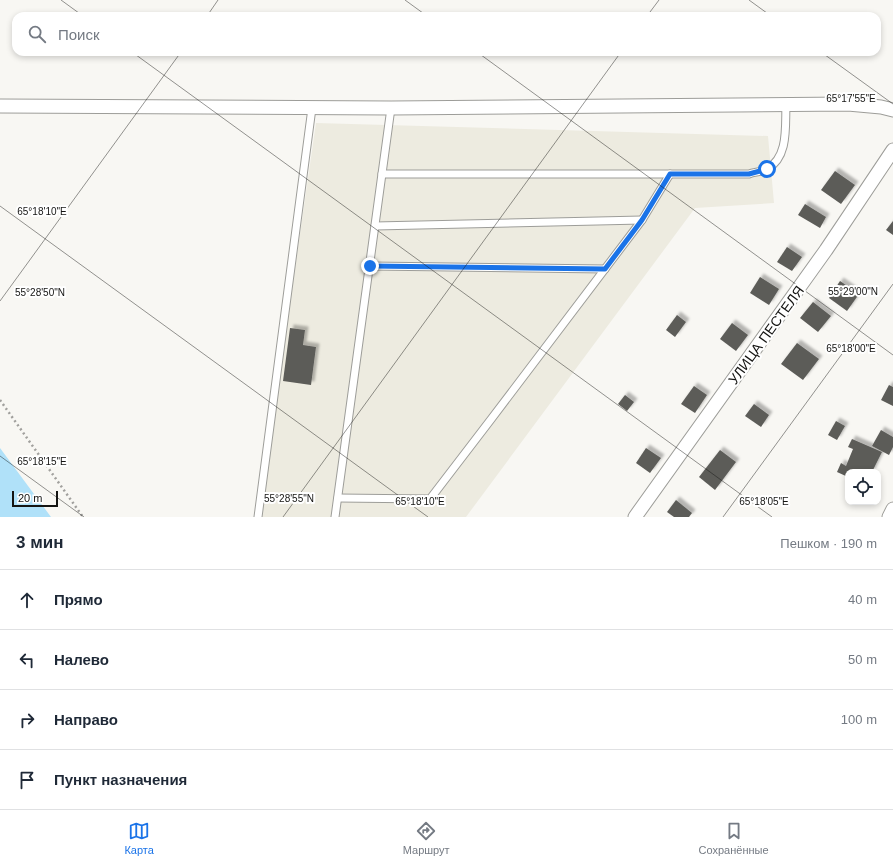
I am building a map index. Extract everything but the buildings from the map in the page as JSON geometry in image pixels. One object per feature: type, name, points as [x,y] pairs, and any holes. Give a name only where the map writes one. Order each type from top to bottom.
[{"type":"street","points":[[0,106],[391,108],[848,104],[881,107],[893,110]]},
{"type":"street","name":"УЛИЦА ПЕСТЕЛЯ","points":[[635,517],[826,250],[893,150]]},
{"type":"street","points":[[889,517],[893,509]]},
{"type":"lane","points":[[382,174],[749,174],[767,169],[778,158],[783,148],[785,136],[786,105]]},
{"type":"lane","points":[[258,517],[312,108]]},
{"type":"lane","points":[[335,517],[391,108]]},
{"type":"lane","points":[[338,498],[430,499],[642,220],[670,174]]},
{"type":"lane","points":[[375,226],[642,220]]},
{"type":"lane","points":[[370,266],[605,269]]},
{"type":"path","points":[[0,400],[83,517]]},
{"type":"shaded area","points":[[316,123],[768,136],[774,203],[695,208],[466,517],[259,517]]},
{"type":"water","points":[[0,448],[51,517],[0,517]]},
{"type":"route","points":[[370,266],[605,269],[642,220],[670,174],[749,174],[767,169]]}]
